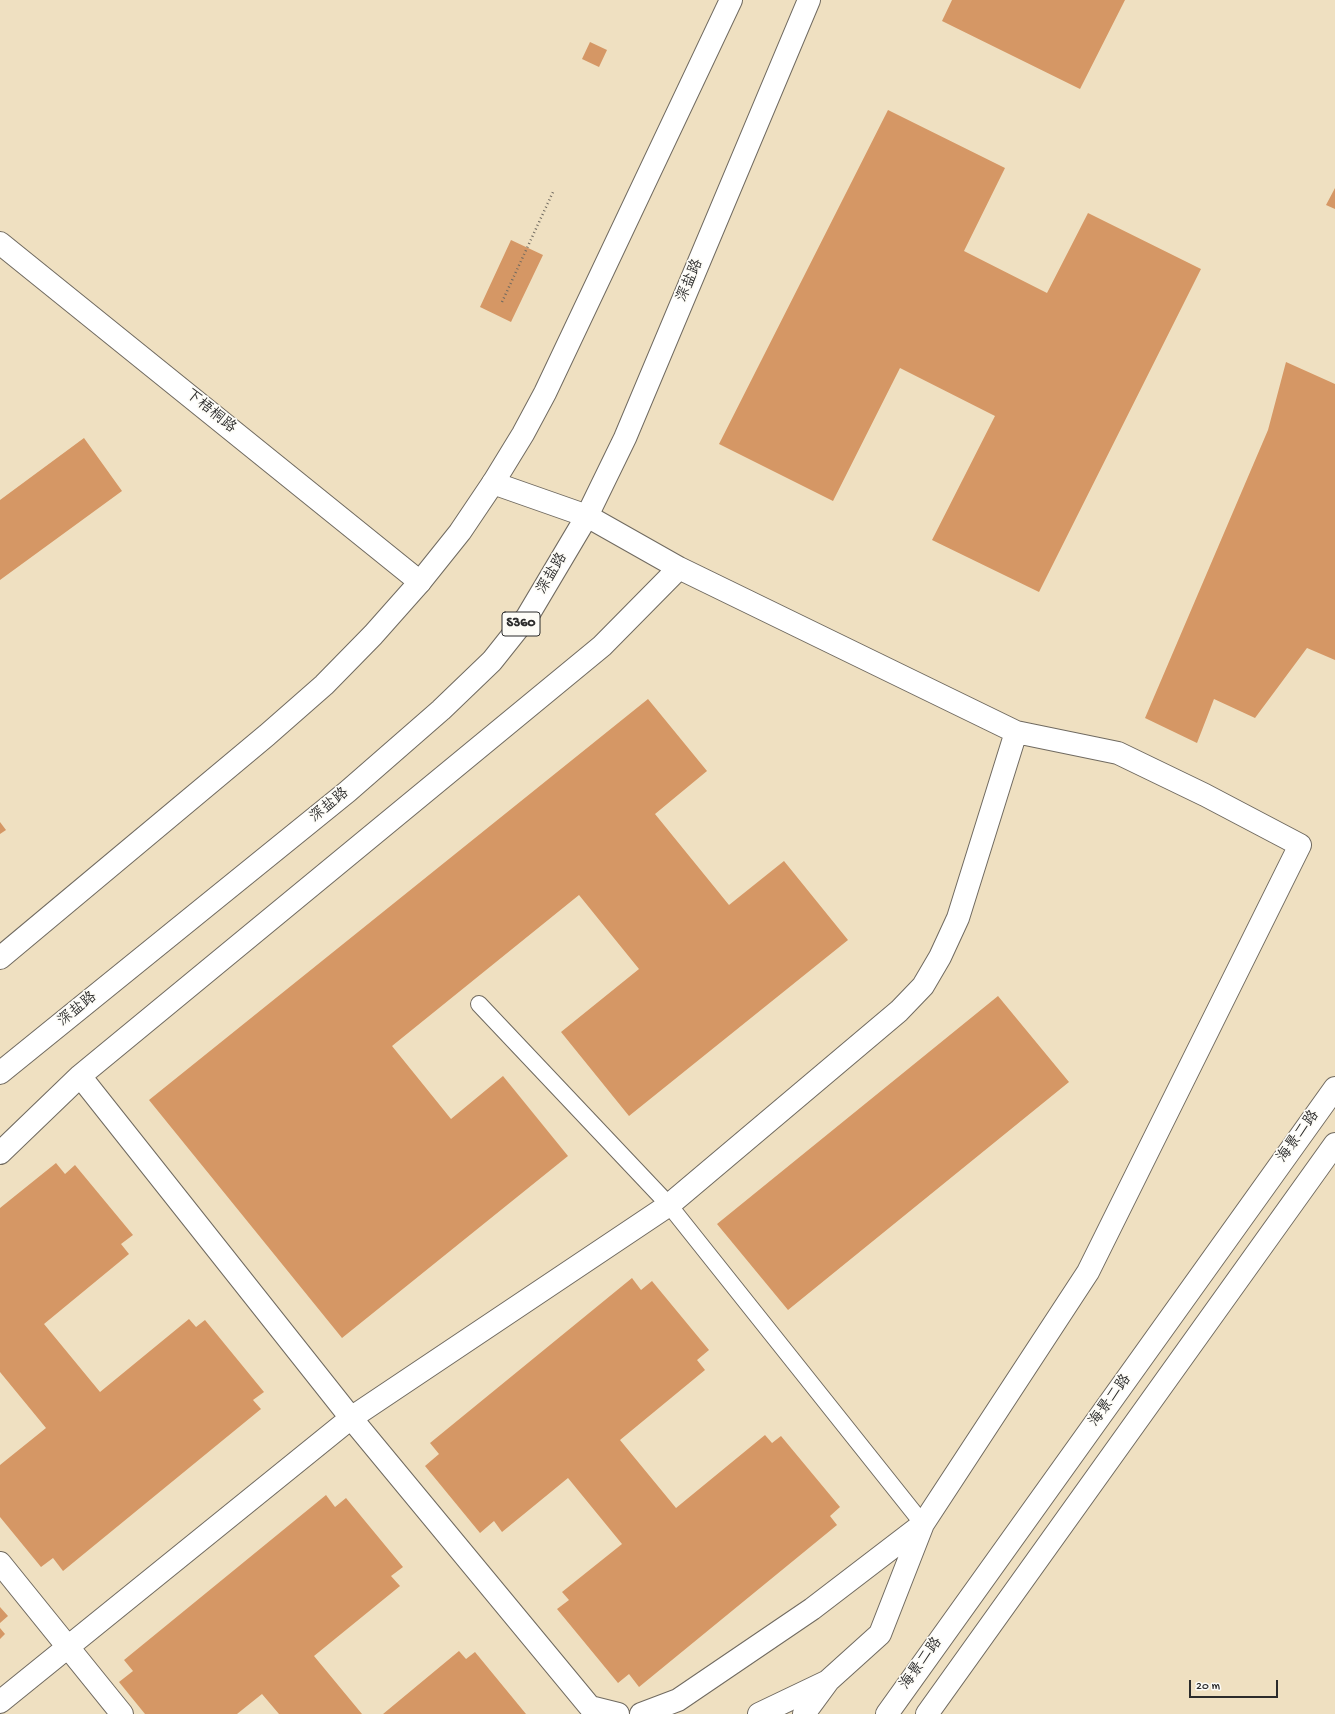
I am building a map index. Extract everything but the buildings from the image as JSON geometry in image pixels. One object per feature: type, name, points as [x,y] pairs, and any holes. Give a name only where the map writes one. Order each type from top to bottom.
[{"type":"street","points":[[0,958],[261,740],[324,685],[373,635],[420,582],[460,532],[494,483],[545,393],[731,0]]},
{"type":"street","name":"深盐路","points":[[0,1074],[347,792],[441,710],[492,661],[527,617],[587,516],[625,438],[809,0]]},
{"type":"street","name":"下梧桐路","points":[[0,243],[420,582]]},
{"type":"street","points":[[494,483],[587,516],[679,568],[1016,732],[1118,754],[1205,795],[1300,845],[1088,1272],[923,1524],[880,1634],[829,1680],[804,1714]]},
{"type":"street","points":[[0,1153],[80,1076],[602,646],[679,568]]},
{"type":"street","points":[[0,1702],[351,1418],[669,1205],[899,1011],[923,986],[940,957],[958,918],[1016,732]]},
{"type":"street","points":[[80,1076],[351,1418],[590,1707],[618,1714]]},
{"type":"street","name":"海景二路","points":[[887,1714],[1335,1088]]},
{"type":"street","points":[[927,1714],[1335,1144]]},
{"type":"street","points":[[641,1714],[678,1700],[812,1609],[923,1524]]},
{"type":"street","points":[[0,1563],[122,1714]]},
{"type":"street","points":[[759,1714],[829,1680]]},
{"type":"lane","points":[[479,1004],[669,1205],[923,1524]]},
{"type":"path","points":[[502,302],[553,192]]}]
